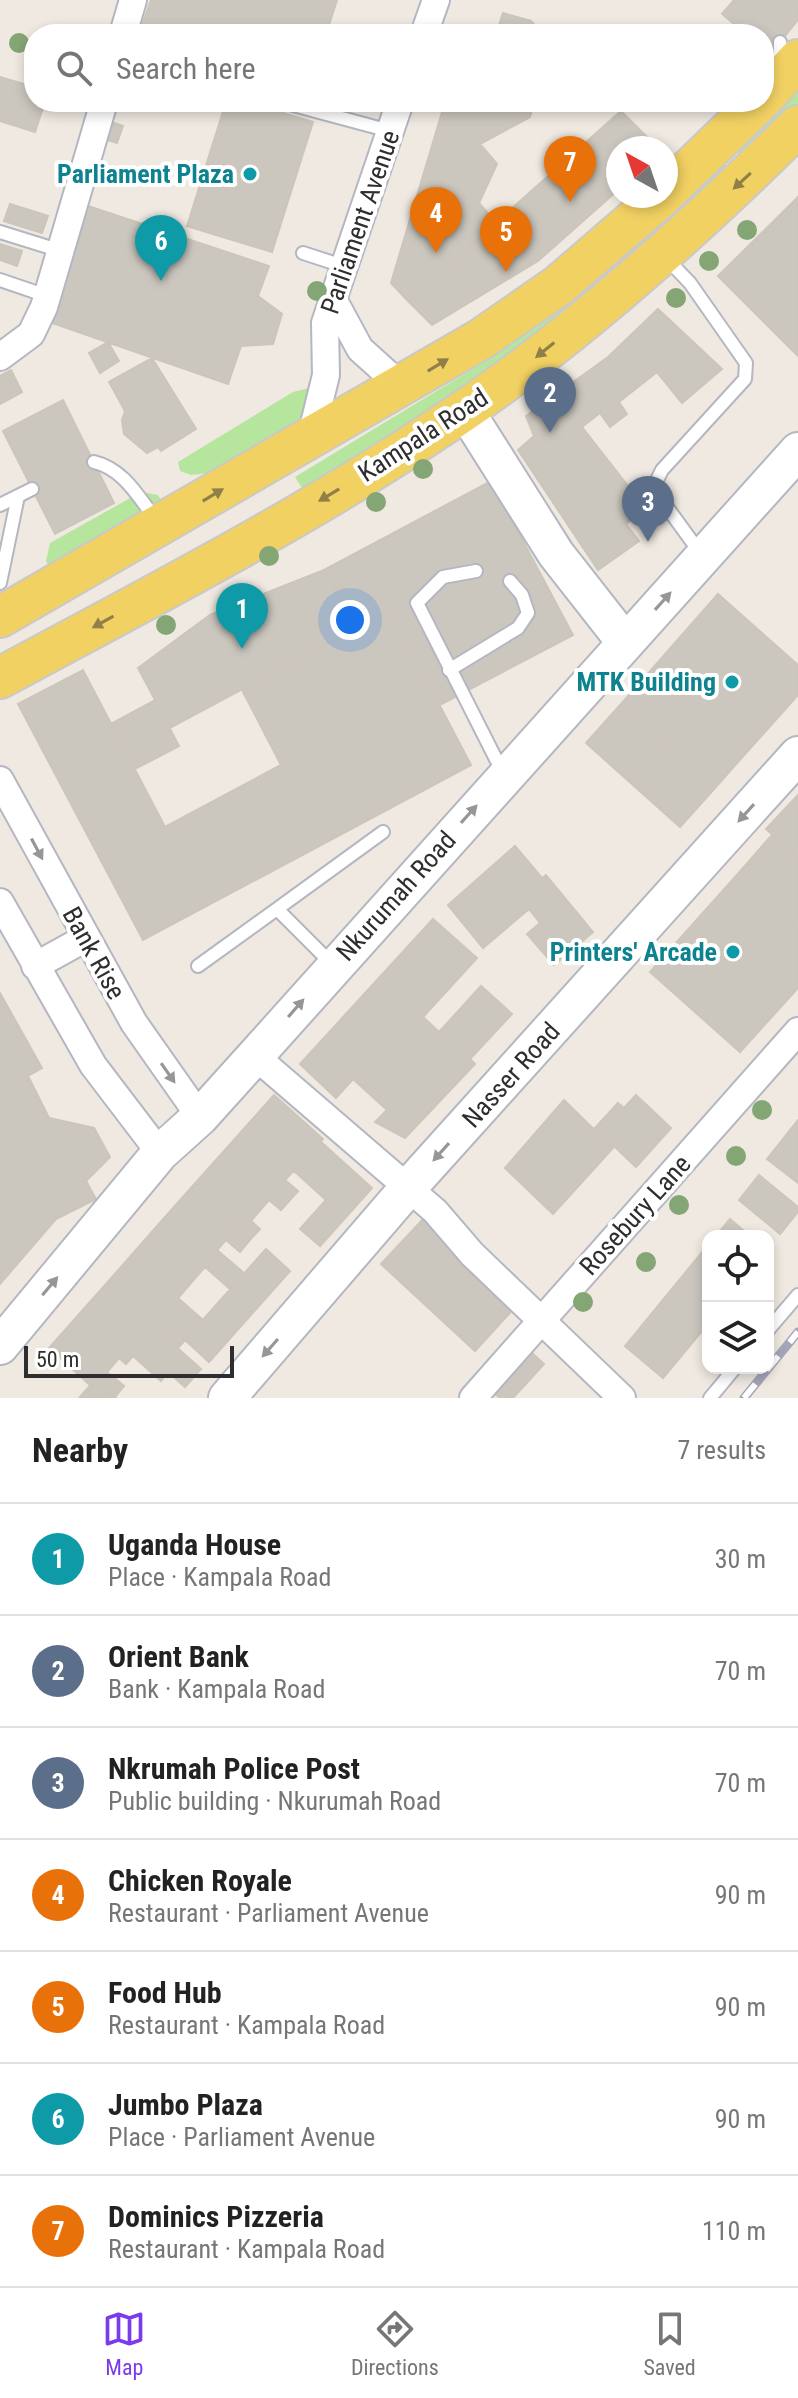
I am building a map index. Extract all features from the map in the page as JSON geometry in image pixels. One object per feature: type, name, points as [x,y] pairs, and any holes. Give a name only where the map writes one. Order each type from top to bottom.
[{"type":"main road","name":"Kampala Road","points":[[678,179],[742,112]]},
{"type":"main road","name":"Kampala Road","points":[[0,678],[244,545],[465,410],[543,352],[661,253],[798,126]]},
{"type":"main road","name":"Kampala Road","points":[[0,617],[481,339],[559,285],[648,208]]},
{"type":"street","points":[[126,24],[133,0]]},
{"type":"street","points":[[428,24],[436,0]]},
{"type":"street","points":[[0,357],[31,334],[47,296],[101,112]]},
{"type":"street","name":"Parliament Avenue","points":[[311,436],[326,375],[323,340],[332,297],[397,112]]},
{"type":"street","points":[[332,297],[360,349],[401,386]]},
{"type":"street","points":[[465,410],[556,554],[625,642]]},
{"type":"street","name":"Nkurumah Road","points":[[0,1346],[160,1153],[200,1117],[505,775],[796,456]]},
{"type":"street","name":"Nasser Road","points":[[227,1398],[407,1189],[798,755]]},
{"type":"street","name":"Bank Rise","points":[[0,780],[84,939],[134,1023],[200,1117]]},
{"type":"street","points":[[0,902],[93,1065],[160,1153]]},
{"type":"street","points":[[35,966],[84,939]]},
{"type":"street","name":"Rosebury Lane","points":[[473,1398],[798,1031]]},
{"type":"street","points":[[255,1056],[435,1211],[472,1254],[622,1398]]},
{"type":"lane","points":[[319,112],[390,131]]},
{"type":"lane","points":[[0,232],[61,251]]},
{"type":"lane","points":[[303,253],[343,266]]},
{"type":"lane","points":[[661,253],[690,283],[746,363],[745,379],[662,470],[653,488],[703,556]]},
{"type":"lane","points":[[0,280],[47,296]]},
{"type":"lane","points":[[94,462],[108,465],[129,484],[160,526]]},
{"type":"lane","points":[[0,505],[32,489]]},
{"type":"lane","points":[[0,583],[18,496]]},
{"type":"lane","points":[[476,571],[443,577],[417,603],[505,775]]},
{"type":"lane","points":[[449,670],[518,628],[528,613],[522,595],[510,581]]},
{"type":"lane","points":[[198,966],[383,832]]},
{"type":"lane","points":[[277,909],[333,966]]},
{"type":"lane","points":[[774,1323],[798,1295]]},
{"type":"lane","points":[[710,1398],[730,1374]]},
{"type":"green space","points":[[798,92],[798,111],[747,161],[737,151]]},
{"type":"green space","points":[[723,162],[734,174],[655,242],[646,231],[672,208],[678,208],[678,202]]},
{"type":"green space","points":[[632,240],[643,250],[586,299],[413,424],[302,488],[295,477],[486,361]]},
{"type":"green space","points":[[309,388],[320,394],[324,406],[230,471],[191,475],[180,471],[178,462],[293,392]]},
{"type":"green space","points":[[141,492],[158,495],[162,501],[50,568],[46,561],[50,543]]},
{"type":"building","points":[[151,0],[337,0],[329,24],[142,24]]},
{"type":"building","points":[[734,0],[798,0],[798,20],[774,49],[774,24],[734,24],[722,14]]},
{"type":"building","points":[[503,13],[534,24],[499,24]]},
{"type":"building","points":[[0,77],[24,84],[24,112],[42,112],[35,132],[0,121]]},
{"type":"building","name":"Parliament Plaza","points":[[223,112],[280,112],[313,122],[272,252],[187,226]]},
{"type":"building","points":[[442,112],[531,112],[530,117],[480,144],[497,164],[479,203],[497,224],[408,301],[391,283]]},
{"type":"building","points":[[620,112],[646,136],[606,136],[606,201],[538,261],[432,325],[408,301]]},
{"type":"building","points":[[111,122],[123,126],[117,143],[105,139]]},
{"type":"building","points":[[798,197],[798,356],[718,276]]},
{"type":"building","points":[[10,204],[48,216],[42,233],[4,221]]},
{"type":"building","points":[[85,205],[269,266],[258,296],[282,314],[273,344],[241,346],[228,384],[46,321]]},
{"type":"building","points":[[0,244],[22,251],[17,266],[0,260]]},
{"type":"building","points":[[658,309],[722,369],[682,403],[657,372],[619,402],[627,414],[610,427],[600,413],[582,427],[646,509],[626,524],[639,541],[598,570],[518,450],[534,436],[526,416],[608,357]]},
{"type":"building","points":[[108,342],[119,361],[100,373],[89,353]]},
{"type":"building","points":[[152,358],[196,429],[161,451],[158,447],[147,453],[124,434],[122,420],[125,411],[109,382]]},
{"type":"building","points":[[11,370],[22,392],[0,404],[0,376]]},
{"type":"building","points":[[63,400],[114,503],[55,534],[3,431]]},
{"type":"building","points":[[491,481],[573,635],[440,705],[390,611],[355,629],[324,570]]},
{"type":"building","points":[[324,570],[355,629],[170,728],[138,668],[210,615]]},
{"type":"building","name":"MTK Building","points":[[718,594],[798,665],[798,695],[746,753],[652,669]]},
{"type":"building","points":[[390,611],[471,765],[143,940],[18,704],[83,670],[165,827],[281,765],[242,690]]},
{"type":"building","points":[[652,669],[746,753],[715,788],[621,704]]},
{"type":"building","points":[[155,700],[179,746],[135,769],[111,724]]},
{"type":"building","points":[[621,704],[715,788],[680,827],[586,743]]},
{"type":"building","points":[[798,795],[798,858],[766,829]]},
{"type":"building","points":[[772,835],[798,858],[798,932],[736,876]]},
{"type":"building","points":[[515,846],[542,878],[546,875],[593,932],[554,965],[527,934],[540,923],[529,909],[483,948],[448,905]]},
{"type":"building","name":"Printers' Arcade","points":[[736,876],[798,932],[798,988],[740,1052],[650,972]]},
{"type":"building","points":[[433,919],[477,958],[423,1017],[439,1032],[481,986],[512,1014],[470,1059],[475,1064],[405,1138],[375,1122],[387,1110],[353,1079],[336,1098],[300,1064]]},
{"type":"building","points":[[0,993],[42,1068],[0,1091]]},
{"type":"building","points":[[28,1076],[49,1118],[94,1128],[110,1157],[86,1181],[96,1199],[56,1219],[0,1284],[0,1091]]},
{"type":"building","points":[[274,1095],[323,1139],[285,1180],[298,1191],[281,1210],[269,1200],[251,1221],[260,1229],[249,1241],[190,1189]]},
{"type":"building","points":[[636,1095],[671,1128],[636,1167],[595,1128],[618,1103],[624,1108]]},
{"type":"building","points":[[564,1100],[613,1148],[553,1214],[505,1168]]},
{"type":"building","points":[[798,1120],[798,1183],[767,1159]]},
{"type":"building","points":[[320,1141],[372,1188],[320,1246],[300,1229],[326,1200],[294,1171]]},
{"type":"building","points":[[759,1175],[798,1207],[798,1212],[780,1234],[739,1200]]},
{"type":"building","points":[[190,1189],[249,1241],[240,1252],[226,1240],[217,1250],[244,1273],[230,1289],[205,1267],[197,1276],[150,1234]]},
{"type":"building","points":[[426,1216],[519,1303],[475,1351],[381,1264]]},
{"type":"building","points":[[730,1219],[743,1230],[721,1230]]},
{"type":"building","points":[[150,1234],[197,1276],[178,1298],[203,1320],[178,1348],[106,1284]]},
{"type":"building","points":[[266,1249],[290,1271],[209,1362],[185,1340]]},
{"type":"building","points":[[702,1252],[702,1331],[663,1378],[625,1346]]},
{"type":"building","points":[[106,1284],[201,1369],[185,1387],[168,1372],[161,1381],[133,1356],[126,1364],[119,1358],[107,1372],[124,1386],[115,1397],[96,1379],[90,1385],[49,1348]]},
{"type":"building","points":[[531,1352],[544,1364],[513,1398],[500,1398],[494,1393]]},
{"type":"building","points":[[96,1379],[115,1397],[117,1398],[79,1398]]},
{"type":"railway","points":[[744,1398],[798,1332]]},
{"type":"place","name":"Parliament Plaza","points":[[250,174]]},
{"type":"place","name":"Dominics Pizzeria","points":[[570,202]]},
{"type":"place","name":"Chicken Royale","points":[[436,253]]},
{"type":"place","name":"Food Hub","points":[[506,272]]},
{"type":"place","name":"Jumbo Plaza","points":[[161,281]]},
{"type":"place","name":"Orient Bank","points":[[550,433]]},
{"type":"place","name":"Nkrumah Police Post","points":[[648,542]]},
{"type":"place","name":"Uganda House","points":[[242,649]]},
{"type":"place","name":"MTK Building","points":[[732,682]]},
{"type":"place","name":"Printers' Arcade","points":[[733,952]]}]
